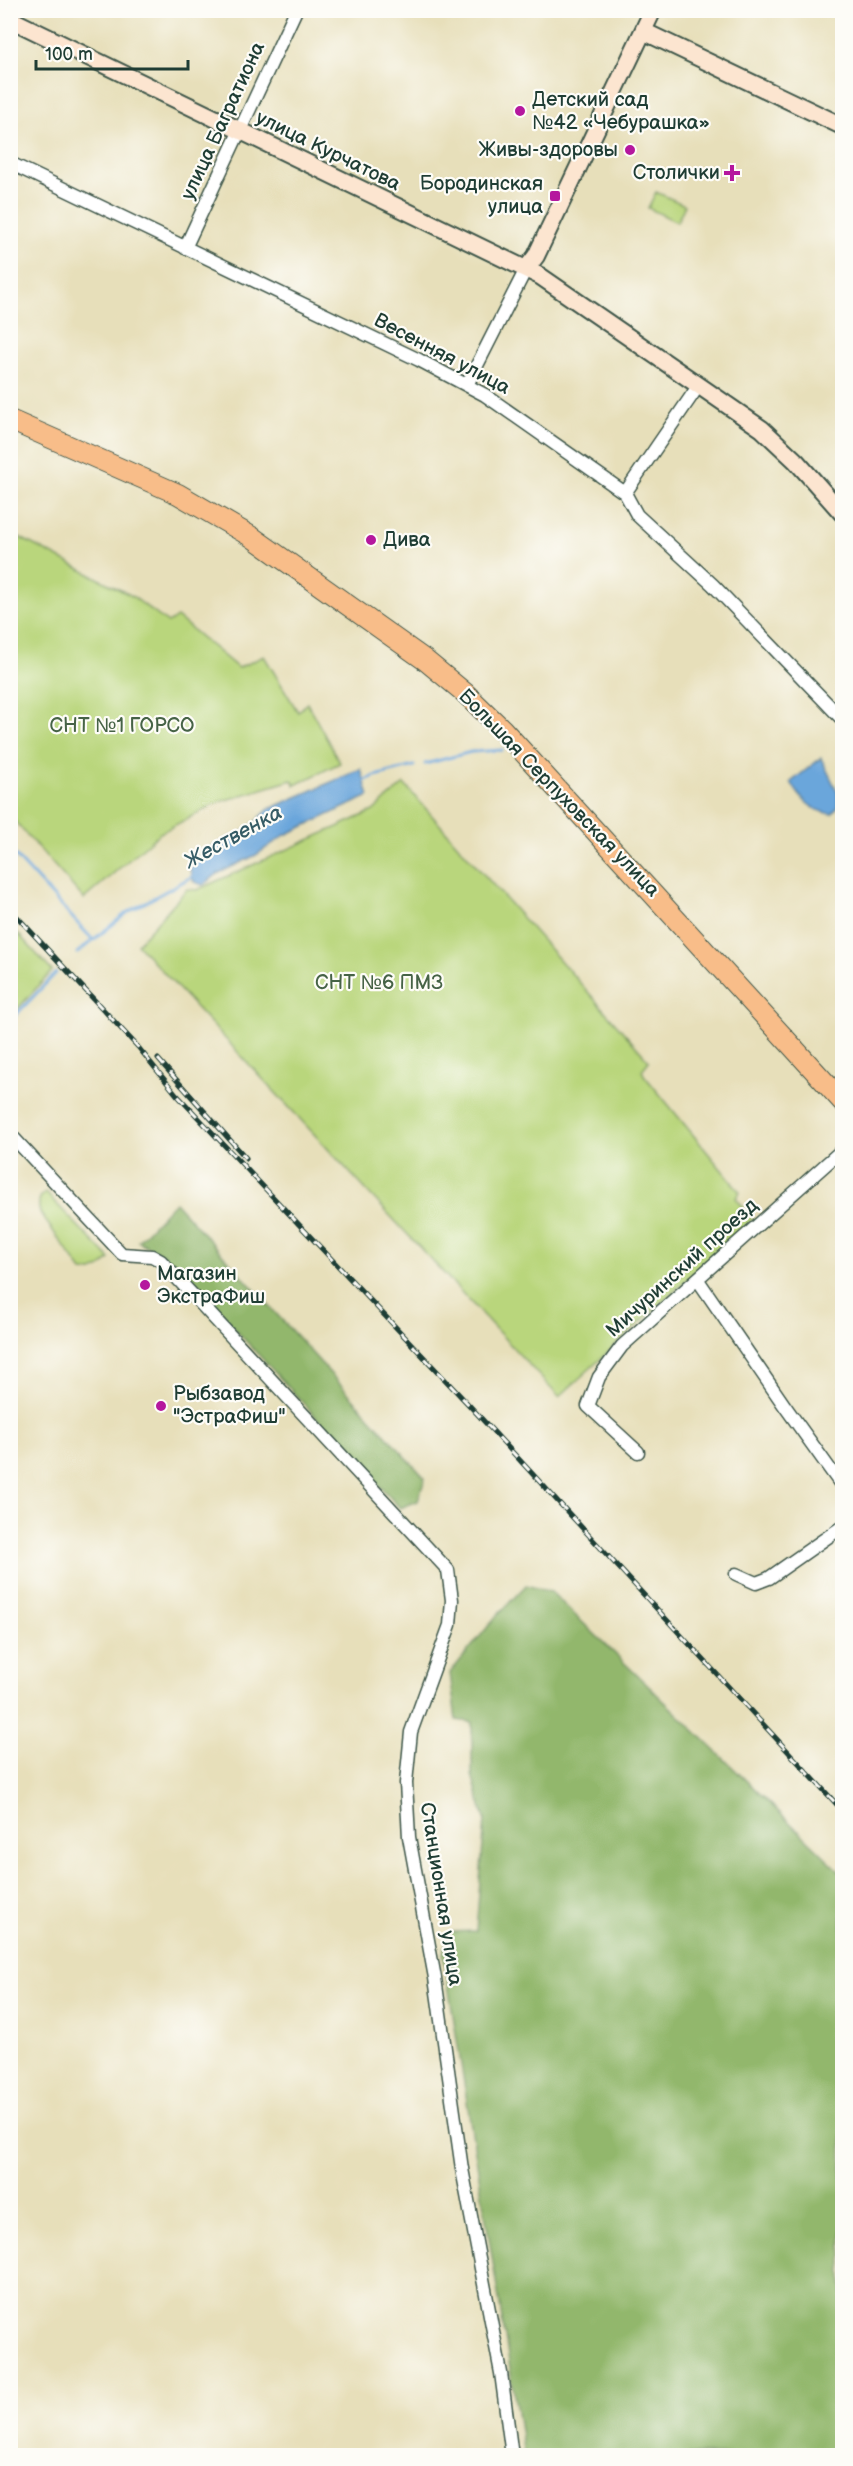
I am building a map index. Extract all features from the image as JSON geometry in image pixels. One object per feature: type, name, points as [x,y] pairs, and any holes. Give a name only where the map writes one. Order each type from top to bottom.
[{"type":"main road","name":"Большая Серпуховская улица","points":[[10,406],[207,496],[314,567],[452,667],[496,706],[530,742],[843,1083]]},
{"type":"main road","name":"Большая Серпуховская улица","points":[[10,420],[160,486],[216,514],[360,612],[445,676],[503,730],[843,1101]]},
{"type":"street","name":"улица Багратиона","points":[[185,248],[296,10]]},
{"type":"street","points":[[467,385],[526,269],[536,256],[653,10]]},
{"type":"street","name":"улица Курчатова","points":[[10,19],[526,269],[580,302],[762,429],[796,461],[843,513]]},
{"type":"street","points":[[644,31],[843,126]]},
{"type":"street","name":"Весенняя улица","points":[[10,162],[467,385],[625,493],[637,515],[713,585],[843,718]]},
{"type":"street","points":[[625,493],[699,386]]},
{"type":"street","name":"Станционная улица","points":[[10,1134],[122,1254],[152,1256],[161,1261],[448,1570],[452,1600],[450,1624],[411,1732],[406,1783],[409,1837],[435,1978],[462,2169],[501,2373],[512,2456]]},
{"type":"street","name":"Мичуринский проезд","points":[[638,1452],[588,1406],[600,1377],[622,1346],[843,1150]]},
{"type":"street","points":[[698,1280],[843,1486]]},
{"type":"street","points":[[736,1574],[756,1583],[769,1578],[843,1527]]},
{"type":"green space","points":[[656,192],[685,205],[677,222],[648,208]]},
{"type":"green space","name":"СНТ №1 ГОРСО","points":[[11,533],[132,596],[168,623],[177,617],[238,668],[264,656],[298,712],[307,703],[340,763],[295,785],[292,780],[219,802],[160,833],[84,899],[11,817]]},
{"type":"green space","name":"СНТ №6 ПМЗ","points":[[404,784],[649,1061],[642,1070],[644,1075],[740,1192],[736,1198],[753,1219],[559,1397],[137,944],[187,889],[197,890],[373,811]]},
{"type":"green space","points":[[11,926],[52,971],[11,1016]]},
{"type":"green space","points":[[46,1193],[110,1259],[104,1265],[98,1269],[82,1271],[40,1213],[40,1199]]},
{"type":"green space","points":[[175,1202],[425,1478],[418,1501],[400,1508],[219,1312],[163,1255],[138,1241]]},
{"type":"green space","points":[[526,1585],[551,1592],[842,1873],[842,2455],[524,2455],[443,1953],[450,1932],[476,1931],[485,1819],[472,1775],[472,1722],[456,1720],[450,1673],[495,1618]]},
{"type":"water","points":[[821,758],[838,793],[838,807],[832,814],[818,811],[807,804],[791,782]]},
{"type":"water","points":[[361,769],[369,796],[285,835],[256,855],[219,873],[203,885],[194,882],[190,870],[205,850],[248,829],[269,809]]},
{"type":"waterway","name":"Жественка","points":[[425,764],[471,752],[502,750]]},
{"type":"waterway","name":"Жественка","points":[[362,782],[375,776],[414,766]]},
{"type":"waterway","points":[[10,850],[93,940]]},
{"type":"waterway","name":"Жественка","points":[[77,953],[128,912],[193,876]]},
{"type":"waterway","name":"Жественка","points":[[10,1021],[56,973]]},
{"type":"railway","points":[[10,909],[138,1047],[177,1095],[469,1405],[842,1810]]},
{"type":"railway","points":[[158,1059],[246,1158]]},
{"type":"place","name":"Детский сад №42 «Чебурашка»","points":[[520,111]]},
{"type":"place","name":"Живы-здоровы","points":[[630,150]]},
{"type":"place","name":"Столички","points":[[732,173]]},
{"type":"place","name":"Бородинская улица","points":[[555,196]]},
{"type":"place","name":"Дива","points":[[371,540]]},
{"type":"place","name":"Магазин ЭкстраФиш","points":[[145,1285]]},
{"type":"place","name":"Рыбзавод \"ЭстраФиш\"","points":[[161,1406]]}]
